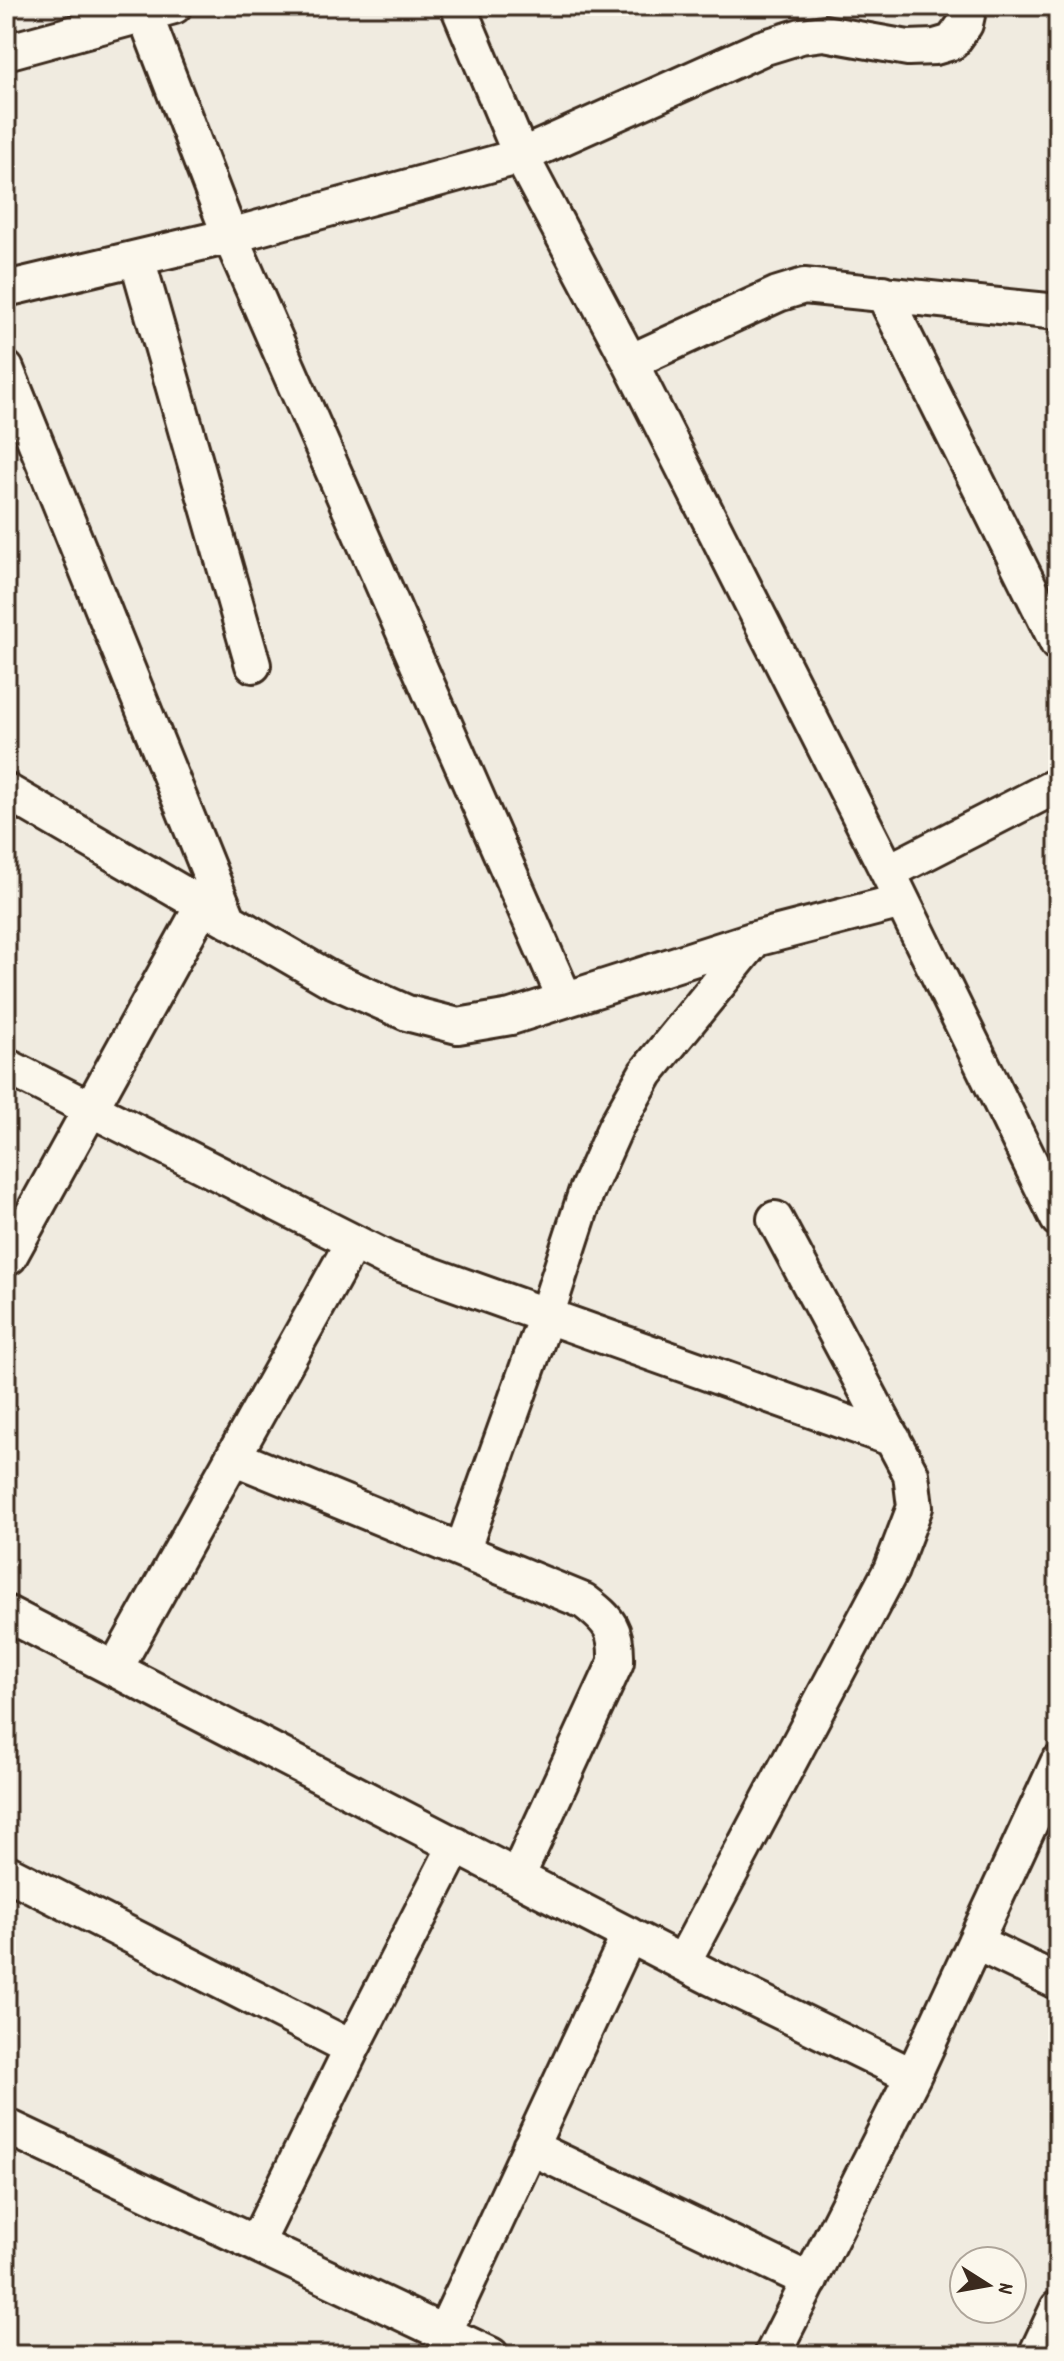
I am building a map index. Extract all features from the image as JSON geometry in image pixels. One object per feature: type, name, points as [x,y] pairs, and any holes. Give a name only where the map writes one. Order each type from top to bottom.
[{"type":"street","points":[[458,6],[521,156],[630,362],[895,886],[1058,1219]]},
{"type":"street","points":[[6,289],[230,236],[521,156],[762,48],[801,36],[824,33],[908,48],[935,47],[952,42],[965,24],[969,6]]},
{"type":"street","points":[[6,52],[160,10],[230,236],[565,999]]},
{"type":"street","points":[[137,258],[253,665]]},
{"type":"street","points":[[630,362],[778,294],[804,286],[1058,312]]},
{"type":"street","points":[[883,293],[1058,644]]},
{"type":"street","points":[[6,369],[216,913]]},
{"type":"street","points":[[6,791],[328,978],[407,1013],[458,1026],[511,1017],[755,939],[895,886],[1058,785]]},
{"type":"street","points":[[9,1257],[92,1109],[216,913]]},
{"type":"street","points":[[462,1551],[546,1316],[586,1193],[623,1115],[646,1073],[755,939]]},
{"type":"street","points":[[6,1066],[387,1259],[893,1439]]},
{"type":"street","points":[[683,1962],[891,1570],[915,1507],[911,1474],[775,1219]]},
{"type":"street","points":[[115,1669],[353,1242]]},
{"type":"street","points":[[233,1457],[584,1601],[605,1617],[616,1638],[616,1662],[517,1877]]},
{"type":"street","points":[[6,1613],[629,1935],[913,2076]]},
{"type":"street","points":[[772,2355],[913,2076],[975,1942],[1050,1803],[1058,1763]]},
{"type":"street","points":[[256,2244],[456,1845]]},
{"type":"street","points":[[6,1872],[352,2048]]},
{"type":"street","points":[[444,2333],[629,1935]]},
{"type":"street","points":[[975,1942],[1058,1982]]},
{"type":"street","points":[[6,2126],[491,2355]]},
{"type":"street","points":[[530,2147],[810,2281]]},
{"type":"street","points":[[1036,2355],[1058,2308]]}]
